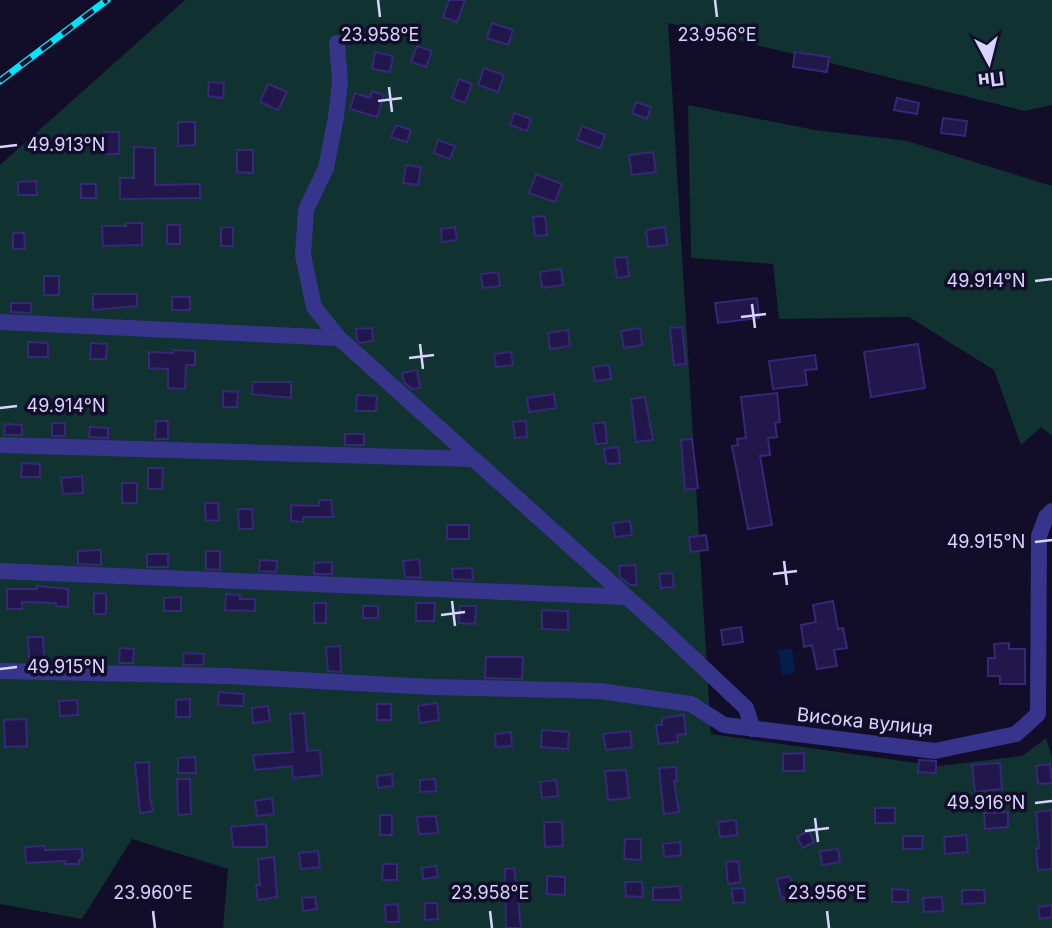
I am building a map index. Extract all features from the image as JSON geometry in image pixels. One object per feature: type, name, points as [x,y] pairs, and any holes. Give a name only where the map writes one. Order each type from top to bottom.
[{"type":"street","points":[[337,43],[340,82],[336,117],[326,168],[306,210],[303,255],[314,307],[339,338],[746,708],[753,729]]},
{"type":"street","points":[[0,322],[339,338]]},
{"type":"street","points":[[0,445],[472,459]]},
{"type":"street","name":"Висока вулиця","points":[[0,671],[228,676],[422,687],[600,691],[691,704],[723,725],[935,751],[1016,734],[1038,714],[1039,536],[1046,517],[1052,511]]},
{"type":"street","points":[[0,571],[626,597]]},
{"type":"green space","points":[[185,0],[1052,0],[1052,105],[1025,111],[668,23],[711,734],[938,766],[1022,756],[1046,738],[1052,757],[1052,928],[223,928],[228,869],[132,839],[82,919],[0,904],[0,165]]},
{"type":"green space","points":[[688,105],[815,130],[907,141],[1052,186],[1052,436],[1041,427],[1021,445],[994,370],[909,317],[779,319],[773,264],[691,258]]},
{"type":"water","points":[[792,648],[795,673],[782,675],[778,650]]},
{"type":"building","points":[[449,0],[465,0],[457,22],[443,17]]},
{"type":"building","points":[[492,23],[513,30],[508,45],[487,38]]},
{"type":"building","points":[[417,46],[432,51],[426,67],[411,62]]},
{"type":"building","points":[[375,52],[393,56],[390,72],[372,69]]},
{"type":"building","points":[[795,52],[829,57],[827,72],[793,67]]},
{"type":"building","points":[[484,68],[504,75],[498,92],[478,85]]},
{"type":"building","points":[[459,79],[472,84],[465,103],[452,98]]},
{"type":"building","points":[[209,82],[224,83],[223,98],[208,96]]},
{"type":"building","points":[[268,84],[287,92],[278,110],[260,102]]},
{"type":"building","points":[[372,91],[384,95],[377,117],[350,109],[355,93],[370,98]]},
{"type":"building","points":[[897,98],[919,103],[917,114],[894,110]]},
{"type":"building","points":[[636,102],[651,107],[647,119],[632,113]]},
{"type":"building","points":[[514,113],[531,119],[527,131],[510,125]]},
{"type":"building","points":[[943,118],[967,121],[965,136],[941,133]]},
{"type":"building","points":[[178,122],[195,122],[195,145],[178,146]]},
{"type":"building","points":[[396,125],[411,130],[407,142],[391,137]]},
{"type":"building","points":[[582,126],[605,135],[600,148],[577,140]]},
{"type":"building","points":[[104,132],[119,132],[119,154],[105,154]]},
{"type":"building","points":[[438,140],[455,146],[450,159],[434,153]]},
{"type":"building","points":[[134,147],[155,148],[155,185],[200,184],[200,198],[120,199],[120,178],[134,178]]},
{"type":"building","points":[[237,150],[253,150],[253,173],[237,172]]},
{"type":"building","points":[[653,152],[656,172],[632,175],[629,155]]},
{"type":"building","points":[[406,165],[421,167],[418,185],[403,183]]},
{"type":"building","points":[[536,174],[562,184],[555,202],[529,193]]},
{"type":"building","points":[[36,181],[37,195],[18,195],[18,182]]},
{"type":"building","points":[[81,184],[96,184],[96,198],[81,198]]},
{"type":"building","points":[[545,216],[547,235],[535,236],[533,217]]},
{"type":"building","points":[[126,223],[142,223],[142,245],[103,246],[102,226],[126,226]]},
{"type":"building","points":[[167,225],[180,225],[180,244],[167,244]]},
{"type":"building","points":[[233,227],[233,246],[221,246],[221,228]]},
{"type":"building","points":[[455,227],[457,240],[442,242],[441,229]]},
{"type":"building","points":[[665,227],[667,245],[648,247],[646,230]]},
{"type":"building","points":[[13,233],[24,233],[25,249],[13,249]]},
{"type":"building","points":[[627,257],[629,276],[617,278],[614,258]]},
{"type":"building","points":[[561,269],[563,285],[542,288],[540,272]]},
{"type":"building","points":[[498,272],[500,286],[483,288],[481,274]]},
{"type":"building","points":[[44,276],[59,276],[59,295],[44,295]]},
{"type":"building","points":[[93,294],[137,294],[137,306],[93,310]]},
{"type":"building","points":[[172,297],[190,297],[190,310],[172,310]]},
{"type":"building","points":[[757,298],[759,318],[718,323],[715,303]]},
{"type":"building","points":[[11,303],[31,303],[31,313],[11,312]]},
{"type":"building","points":[[682,327],[686,364],[674,365],[670,328]]},
{"type":"building","points":[[372,328],[373,341],[360,343],[357,340],[356,329]]},
{"type":"building","points":[[640,328],[642,345],[624,348],[621,331]]},
{"type":"building","points":[[568,330],[570,346],[550,349],[548,333]]},
{"type":"building","points":[[28,342],[48,343],[48,357],[28,357]]},
{"type":"building","points":[[91,343],[107,344],[106,359],[90,359]]},
{"type":"building","points":[[918,344],[925,388],[871,397],[864,352]]},
{"type":"building","points":[[173,350],[195,351],[195,365],[186,365],[185,389],[168,388],[168,369],[149,368],[149,352],[173,353]]},
{"type":"building","points":[[511,352],[513,365],[496,367],[494,354]]},
{"type":"building","points":[[815,355],[817,369],[805,370],[807,385],[773,389],[769,361]]},
{"type":"building","points":[[609,365],[611,379],[595,381],[593,367]]},
{"type":"building","points":[[417,370],[420,388],[412,389],[404,382],[402,373]]},
{"type":"building","points":[[253,382],[291,382],[291,398],[252,394]]},
{"type":"building","points":[[223,391],[238,392],[237,407],[223,407]]},
{"type":"building","points":[[777,393],[780,422],[775,423],[777,437],[768,438],[770,455],[760,456],[772,525],[748,529],[732,446],[738,445],[737,439],[746,438],[741,397]]},
{"type":"building","points":[[554,394],[556,408],[529,412],[527,398]]},
{"type":"building","points":[[357,395],[377,396],[376,411],[356,411]]},
{"type":"building","points":[[645,397],[653,440],[636,442],[631,399]]},
{"type":"building","points":[[156,421],[168,421],[168,439],[155,439]]},
{"type":"building","points":[[526,421],[527,437],[515,438],[513,422]]},
{"type":"building","points":[[605,422],[607,443],[596,444],[593,424]]},
{"type":"building","points":[[52,423],[65,423],[65,436],[52,436]]},
{"type":"building","points":[[5,424],[22,425],[22,435],[4,435]]},
{"type":"building","points":[[90,427],[108,428],[108,438],[89,437]]},
{"type":"building","points":[[345,434],[364,434],[364,445],[345,445]]},
{"type":"building","points":[[692,439],[698,488],[685,490],[681,440]]},
{"type":"building","points":[[618,447],[620,463],[606,464],[604,449]]},
{"type":"building","points":[[22,463],[40,464],[40,477],[21,477]]},
{"type":"building","points":[[148,468],[163,468],[162,489],[148,489]]},
{"type":"building","points":[[82,476],[83,493],[63,494],[61,478]]},
{"type":"building","points":[[122,483],[137,483],[137,503],[122,503]]},
{"type":"building","points":[[319,500],[331,500],[333,517],[303,517],[303,522],[291,521],[291,505],[319,506]]},
{"type":"building","points":[[205,503],[218,503],[219,520],[206,521]]},
{"type":"building","points":[[238,509],[252,509],[253,529],[239,529]]},
{"type":"building","points":[[630,521],[632,535],[615,537],[613,523]]},
{"type":"building","points":[[447,525],[469,525],[469,539],[447,539]]},
{"type":"building","points":[[706,535],[708,550],[691,552],[689,537]]},
{"type":"building","points":[[101,550],[101,565],[78,564],[78,551]]},
{"type":"building","points":[[206,551],[220,551],[220,570],[206,569]]},
{"type":"building","points":[[147,554],[168,554],[168,567],[147,567]]},
{"type":"building","points":[[419,559],[421,578],[405,577],[403,561]]},
{"type":"building","points":[[260,560],[277,561],[276,572],[259,571]]},
{"type":"building","points":[[332,562],[332,574],[314,574],[314,563]]},
{"type":"building","points":[[635,565],[637,585],[630,585],[620,577],[619,566]]},
{"type":"building","points":[[472,568],[473,580],[453,579],[452,569]]},
{"type":"building","points":[[672,573],[674,587],[661,588],[659,574]]},
{"type":"building","points":[[37,586],[68,589],[68,607],[56,606],[56,603],[22,602],[22,609],[7,609],[7,589],[37,589]]},
{"type":"building","points":[[94,593],[106,594],[106,614],[94,614]]},
{"type":"building","points":[[226,594],[240,595],[240,599],[255,599],[255,611],[225,610]]},
{"type":"building","points":[[181,597],[181,611],[164,611],[164,598]]},
{"type":"building","points":[[833,601],[838,629],[843,628],[847,648],[834,650],[837,666],[817,669],[812,645],[804,647],[801,625],[816,622],[813,605]]},
{"type":"building","points":[[314,603],[326,603],[326,623],[314,623]]},
{"type":"building","points":[[416,603],[435,603],[434,621],[416,621]]},
{"type":"building","points":[[363,606],[378,606],[378,618],[363,618]]},
{"type":"building","points":[[460,606],[476,606],[475,624],[459,623]]},
{"type":"building","points":[[542,610],[568,611],[568,630],[542,629]]},
{"type":"building","points":[[741,627],[743,642],[723,645],[721,630]]},
{"type":"building","points":[[28,637],[43,637],[44,658],[29,658]]},
{"type":"building","points":[[1009,643],[1009,649],[1025,649],[1025,684],[1000,684],[1000,676],[988,676],[988,658],[995,658],[994,644]]},
{"type":"building","points":[[340,646],[341,672],[328,671],[326,647]]},
{"type":"building","points":[[120,648],[134,649],[133,663],[119,663]]},
{"type":"building","points":[[184,653],[204,654],[203,665],[183,665]]},
{"type":"building","points":[[486,657],[523,657],[522,679],[485,678]]},
{"type":"building","points":[[219,692],[244,694],[243,706],[218,705]]},
{"type":"building","points":[[190,699],[190,717],[176,717],[176,700]]},
{"type":"building","points":[[77,700],[78,715],[60,716],[59,701]]},
{"type":"building","points":[[437,703],[439,720],[420,723],[418,706]]},
{"type":"building","points":[[377,704],[391,704],[391,720],[377,720]]},
{"type":"building","points":[[268,706],[270,721],[253,723],[252,708]]},
{"type":"building","points":[[304,713],[307,751],[320,750],[322,775],[293,778],[292,766],[255,770],[253,755],[293,752],[290,714]]},
{"type":"building","points":[[684,715],[686,734],[677,735],[678,742],[659,744],[656,725],[662,725],[662,718]]},
{"type":"building","points":[[26,719],[27,746],[5,747],[4,720]]},
{"type":"building","points":[[542,730],[569,732],[568,749],[541,747]]},
{"type":"building","points":[[630,731],[632,747],[606,750],[603,734]]},
{"type":"building","points":[[511,732],[512,746],[496,747],[495,734]]},
{"type":"building","points":[[804,753],[804,771],[783,771],[783,754]]},
{"type":"building","points":[[195,757],[196,773],[178,773],[178,758]]},
{"type":"building","points":[[919,760],[936,761],[936,773],[918,772]]},
{"type":"building","points":[[149,762],[153,811],[140,813],[135,763]]},
{"type":"building","points":[[1000,763],[1002,789],[975,792],[972,765]]},
{"type":"building","points":[[1050,764],[1052,783],[1038,784],[1036,766]]},
{"type":"building","points":[[676,767],[677,781],[674,781],[679,812],[664,814],[659,768]]},
{"type":"building","points":[[626,770],[629,798],[608,800],[605,771]]},
{"type":"building","points":[[392,774],[393,786],[378,788],[377,776]]},
{"type":"building","points":[[177,779],[190,779],[191,814],[178,815]]},
{"type":"building","points":[[435,779],[436,791],[420,792],[420,780]]},
{"type":"building","points":[[556,780],[558,796],[542,798],[540,782]]},
{"type":"building","points":[[272,798],[274,814],[257,816],[255,801]]},
{"type":"building","points":[[875,808],[895,808],[895,823],[875,823]]},
{"type":"building","points":[[1052,810],[1052,869],[1038,870],[1036,812]]},
{"type":"building","points":[[1008,812],[1008,827],[985,829],[984,813]]},
{"type":"building","points":[[380,815],[392,815],[392,835],[380,835]]},
{"type":"building","points":[[436,816],[438,833],[419,834],[417,817]]},
{"type":"building","points":[[736,820],[737,835],[720,837],[718,822]]},
{"type":"building","points":[[544,822],[562,822],[563,846],[545,847]]},
{"type":"building","points":[[266,824],[267,847],[233,847],[231,827]]},
{"type":"building","points":[[809,831],[814,842],[803,848],[797,837]]},
{"type":"building","points":[[966,835],[968,852],[945,854],[944,837]]},
{"type":"building","points":[[903,836],[923,836],[922,849],[903,849]]},
{"type":"building","points":[[625,839],[641,839],[641,860],[624,859]]},
{"type":"building","points":[[680,842],[681,855],[664,857],[663,844]]},
{"type":"building","points":[[44,846],[45,850],[82,849],[82,859],[79,864],[65,864],[65,861],[26,863],[25,847]]},
{"type":"building","points":[[838,849],[840,862],[822,865],[820,851]]},
{"type":"building","points":[[318,851],[320,867],[301,869],[299,853]]},
{"type":"building","points":[[274,857],[277,897],[258,900],[258,859]]},
{"type":"building","points":[[738,861],[741,882],[728,884],[726,862]]},
{"type":"building","points":[[383,864],[397,864],[397,880],[382,880]]},
{"type":"building","points":[[436,866],[438,877],[423,879],[422,868]]},
{"type":"building","points":[[514,868],[516,886],[521,886],[521,900],[518,900],[521,928],[506,928],[505,869]]},
{"type":"building","points":[[547,876],[565,877],[565,895],[547,894]]},
{"type":"building","points":[[790,876],[794,896],[781,898],[777,879]]},
{"type":"building","points":[[625,882],[642,882],[643,897],[626,896]]},
{"type":"building","points":[[680,886],[681,900],[653,900],[653,888]]},
{"type":"building","points":[[744,888],[745,902],[733,903],[732,889]]},
{"type":"building","points":[[892,889],[908,890],[908,902],[892,902]]},
{"type":"building","points":[[962,890],[984,890],[985,903],[962,904]]},
{"type":"building","points":[[315,897],[317,909],[303,911],[302,898]]},
{"type":"building","points":[[942,897],[943,911],[924,912],[923,898]]},
{"type":"building","points":[[425,903],[437,903],[438,919],[425,920]]},
{"type":"building","points":[[398,904],[399,922],[386,922],[385,905]]},
{"type":"building","points":[[1052,905],[1052,917],[1040,919],[1038,907]]},
{"type":"railway","points":[[0,81],[107,0]]}]
